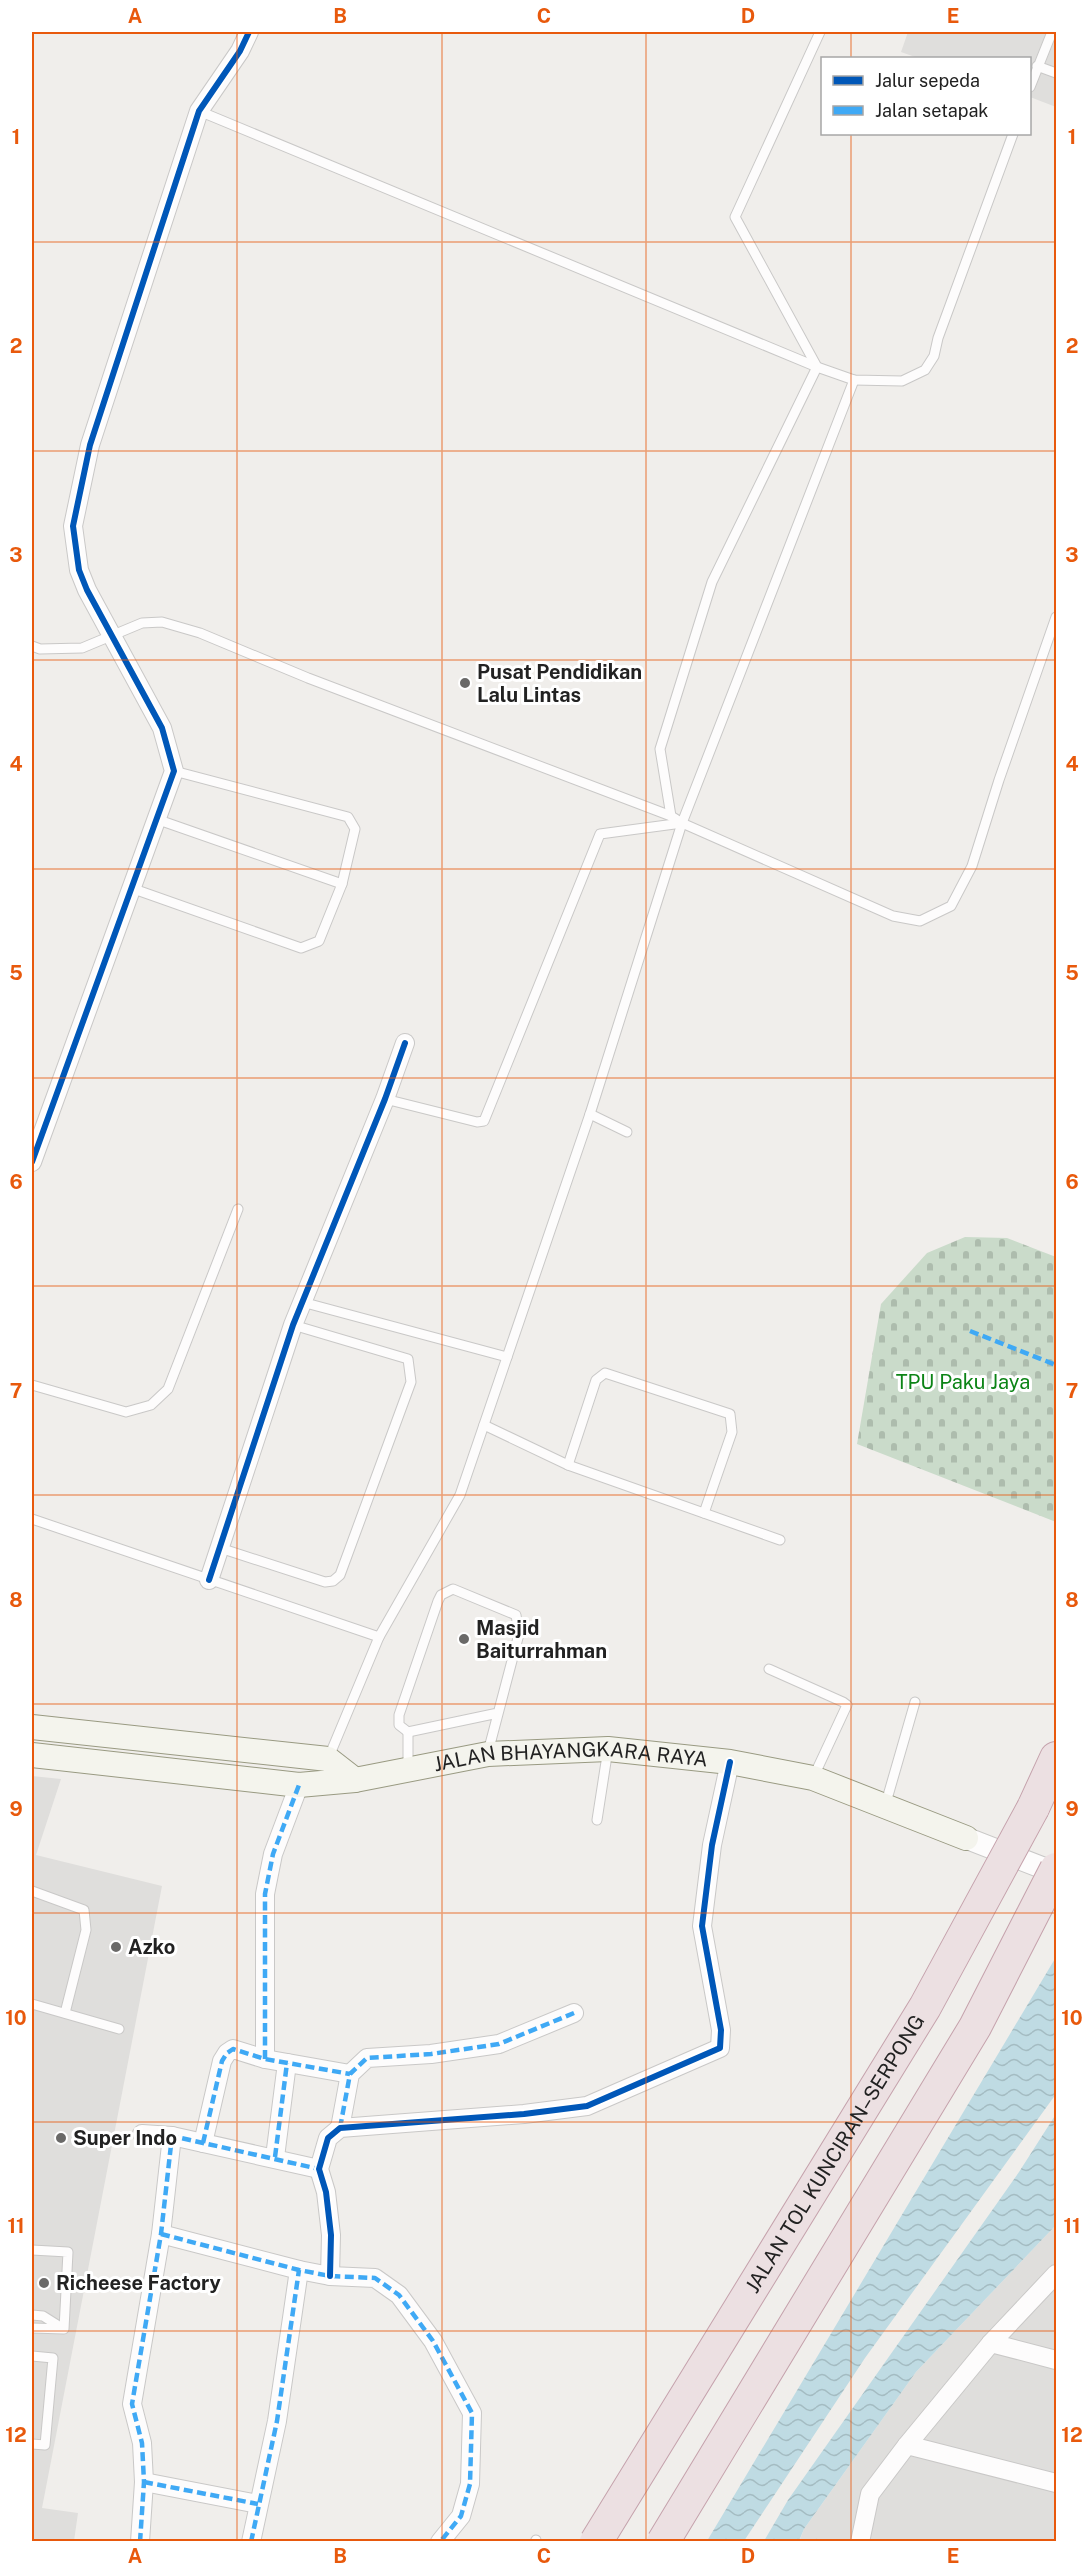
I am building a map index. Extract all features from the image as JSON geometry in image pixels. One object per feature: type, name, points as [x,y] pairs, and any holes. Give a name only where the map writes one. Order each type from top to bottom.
[{"type":"highway","name":"JALAN TOL KUNCIRAN–SERPONG","points":[[596,2541],[925,2007],[1033,1808],[1056,1758]]},
{"type":"highway","points":[[663,2541],[975,2027],[1056,1871]]},
{"type":"main road","points":[[32,1727],[328,1759],[356,1780]]},
{"type":"main road","name":"JALAN BHAYANGKARA RAYA","points":[[33,1759],[300,1785],[356,1780],[488,1754],[608,1749],[730,1762],[813,1778],[966,1838]]},
{"type":"street","points":[[32,1162],[174,771],[162,728],[87,590],[80,570],[73,526],[90,445],[199,111],[240,51],[249,32]]},
{"type":"street","points":[[209,1580],[293,1325],[385,1099],[405,1043]]},
{"type":"street","points":[[330,2276],[331,2235],[326,2192],[319,2169],[328,2138],[340,2128],[524,2114],[586,2106],[720,2048],[721,2030],[702,1926],[712,1845],[730,1762]]},
{"type":"street","points":[[265,2059],[266,1894],[273,1854],[300,1785]]},
{"type":"street","name":"JALAN BHAYANGKARA RAYA","points":[[966,1838],[1056,1871]]},
{"type":"street","points":[[340,2128],[350,2074],[367,2058],[430,2054],[499,2044],[574,2013]]},
{"type":"street","points":[[203,2143],[222,2061],[226,2053],[233,2049],[265,2059],[350,2074]]},
{"type":"street","points":[[275,2157],[287,2063]]},
{"type":"street","points":[[142,2134],[172,2136],[275,2157],[319,2169]]},
{"type":"street","points":[[140,2541],[144,2482],[142,2443],[132,2404],[161,2234],[172,2136]]},
{"type":"street","points":[[161,2234],[299,2270],[330,2276],[375,2278],[399,2295],[433,2341],[472,2414],[470,2484],[461,2516],[440,2541]]},
{"type":"street","points":[[251,2541],[277,2421],[299,2270]]},
{"type":"street","points":[[860,2541],[870,2494],[991,2343],[1056,2274]]},
{"type":"street","points":[[991,2343],[1056,2360]]},
{"type":"street","points":[[907,2445],[1056,2483]]},
{"type":"street","points":[[144,2482],[258,2504]]},
{"type":"lane","points":[[817,367],[735,217],[820,32]]},
{"type":"lane","points":[[1031,82],[1052,32]]},
{"type":"lane","points":[[1037,66],[1056,73]]},
{"type":"lane","points":[[199,111],[817,367],[855,380],[902,381],[925,370],[934,356],[938,338],[1013,135]]},
{"type":"lane","points":[[671,816],[660,749],[712,582],[817,367]]},
{"type":"lane","points":[[328,1759],[379,1637],[460,1495],[590,1114],[682,823],[855,380]]},
{"type":"lane","points":[[32,646],[40,649],[82,648],[152,621],[200,633],[298,674],[671,816],[682,823],[893,916],[920,921],[951,906],[972,866],[999,780],[1056,617]]},
{"type":"lane","points":[[131,888],[301,948],[319,941],[342,884],[355,829],[348,817],[174,771]]},
{"type":"lane","points":[[156,819],[342,884]]},
{"type":"lane","points":[[385,1099],[477,1122],[484,1120],[597,837],[602,833],[682,823]]},
{"type":"lane","points":[[590,1114],[627,1132]]},
{"type":"lane","points":[[32,1385],[126,1412],[151,1405],[168,1389],[238,1209]]},
{"type":"lane","points":[[302,1302],[507,1357]]},
{"type":"lane","points":[[220,1548],[325,1582],[333,1581],[340,1575],[411,1382],[408,1359],[293,1325]]},
{"type":"lane","points":[[568,1465],[596,1380],[605,1373],[730,1414],[732,1432],[704,1513]]},
{"type":"lane","points":[[484,1425],[568,1465],[780,1540]]},
{"type":"lane","points":[[32,1519],[379,1637]]},
{"type":"lane","points":[[488,1754],[519,1634],[516,1615],[453,1589],[441,1595],[438,1601],[399,1715],[399,1725],[408,1732],[498,1713]]},
{"type":"lane","points":[[769,1669],[847,1705],[813,1778]]},
{"type":"lane","points":[[885,1806],[915,1702]]},
{"type":"lane","points":[[408,1732],[408,1770]]},
{"type":"lane","points":[[597,1820],[608,1749]]},
{"type":"lane","points":[[32,1891],[84,1910],[86,1930],[65,2013]]},
{"type":"lane","points":[[32,2004],[119,2029]]},
{"type":"lane","points":[[32,2250],[68,2252],[64,2330]]},
{"type":"lane","points":[[32,2315],[43,2316],[64,2330]]},
{"type":"lane","points":[[32,2328],[64,2330]]},
{"type":"lane","points":[[32,2356],[53,2358],[45,2445],[32,2444]]},
{"type":"shaded area","points":[[908,32],[1056,32],[1056,107],[1031,97],[1031,57],[915,57],[901,52]]},
{"type":"shaded area","points":[[32,1776],[61,1779],[36,1855],[162,1886],[42,2508],[78,2513],[74,2541],[32,2542]]},
{"type":"shaded area","points":[[1056,2225],[1056,2541],[799,2542],[804,2529],[916,2372]]},
{"type":"green space","name":"TPU Paku Jaya","points":[[965,1237],[1007,1238],[1056,1257],[1056,1522],[857,1444],[881,1304],[927,1253]]},
{"type":"water","points":[[1056,1957],[1056,2094],[865,2358],[744,2541],[707,2541]]},
{"type":"water","points":[[1056,2114],[1056,2225],[916,2372],[804,2529],[799,2541],[764,2541],[788,2500],[1019,2172]]},
{"type":"marked path","points":[[970,1331],[1056,1365]]},
{"type":"marked path","points":[[265,2059],[265,1894],[273,1854],[299,1785]]},
{"type":"marked path","points":[[340,2128],[350,2074],[367,2058],[431,2054],[499,2044],[574,2013]]},
{"type":"marked path","points":[[203,2143],[222,2061],[233,2049],[265,2059],[350,2074]]},
{"type":"marked path","points":[[275,2157],[287,2063]]},
{"type":"marked path","points":[[142,2134],[172,2136],[319,2169]]},
{"type":"marked path","points":[[140,2542],[144,2482],[142,2443],[132,2404],[161,2234],[172,2136]]},
{"type":"marked path","points":[[161,2234],[299,2270],[330,2276],[375,2278],[399,2295],[433,2341],[472,2413],[470,2484],[461,2516],[440,2542]]},
{"type":"marked path","points":[[251,2542],[277,2421],[299,2270]]},
{"type":"marked path","points":[[144,2482],[258,2504]]},
{"type":"cycle path","points":[[32,1162],[174,771],[162,728],[87,590],[79,570],[73,526],[90,445],[199,111],[240,51],[249,32]]},
{"type":"cycle path","points":[[209,1580],[293,1325],[385,1099],[405,1043]]},
{"type":"cycle path","points":[[330,2276],[331,2235],[326,2192],[319,2169],[328,2138],[340,2128],[524,2114],[587,2106],[720,2048],[721,2030],[702,1926],[712,1845],[730,1762]]},
{"type":"place","name":"Pusat Pendidikan Lalu Lintas","points":[[465,683]]},
{"type":"place","name":"Masjid Baiturrahman","points":[[464,1639]]},
{"type":"place","name":"Azko","points":[[116,1947]]},
{"type":"place","name":"Super Indo","points":[[61,2138]]},
{"type":"place","name":"Richeese Factory","points":[[44,2283]]}]
